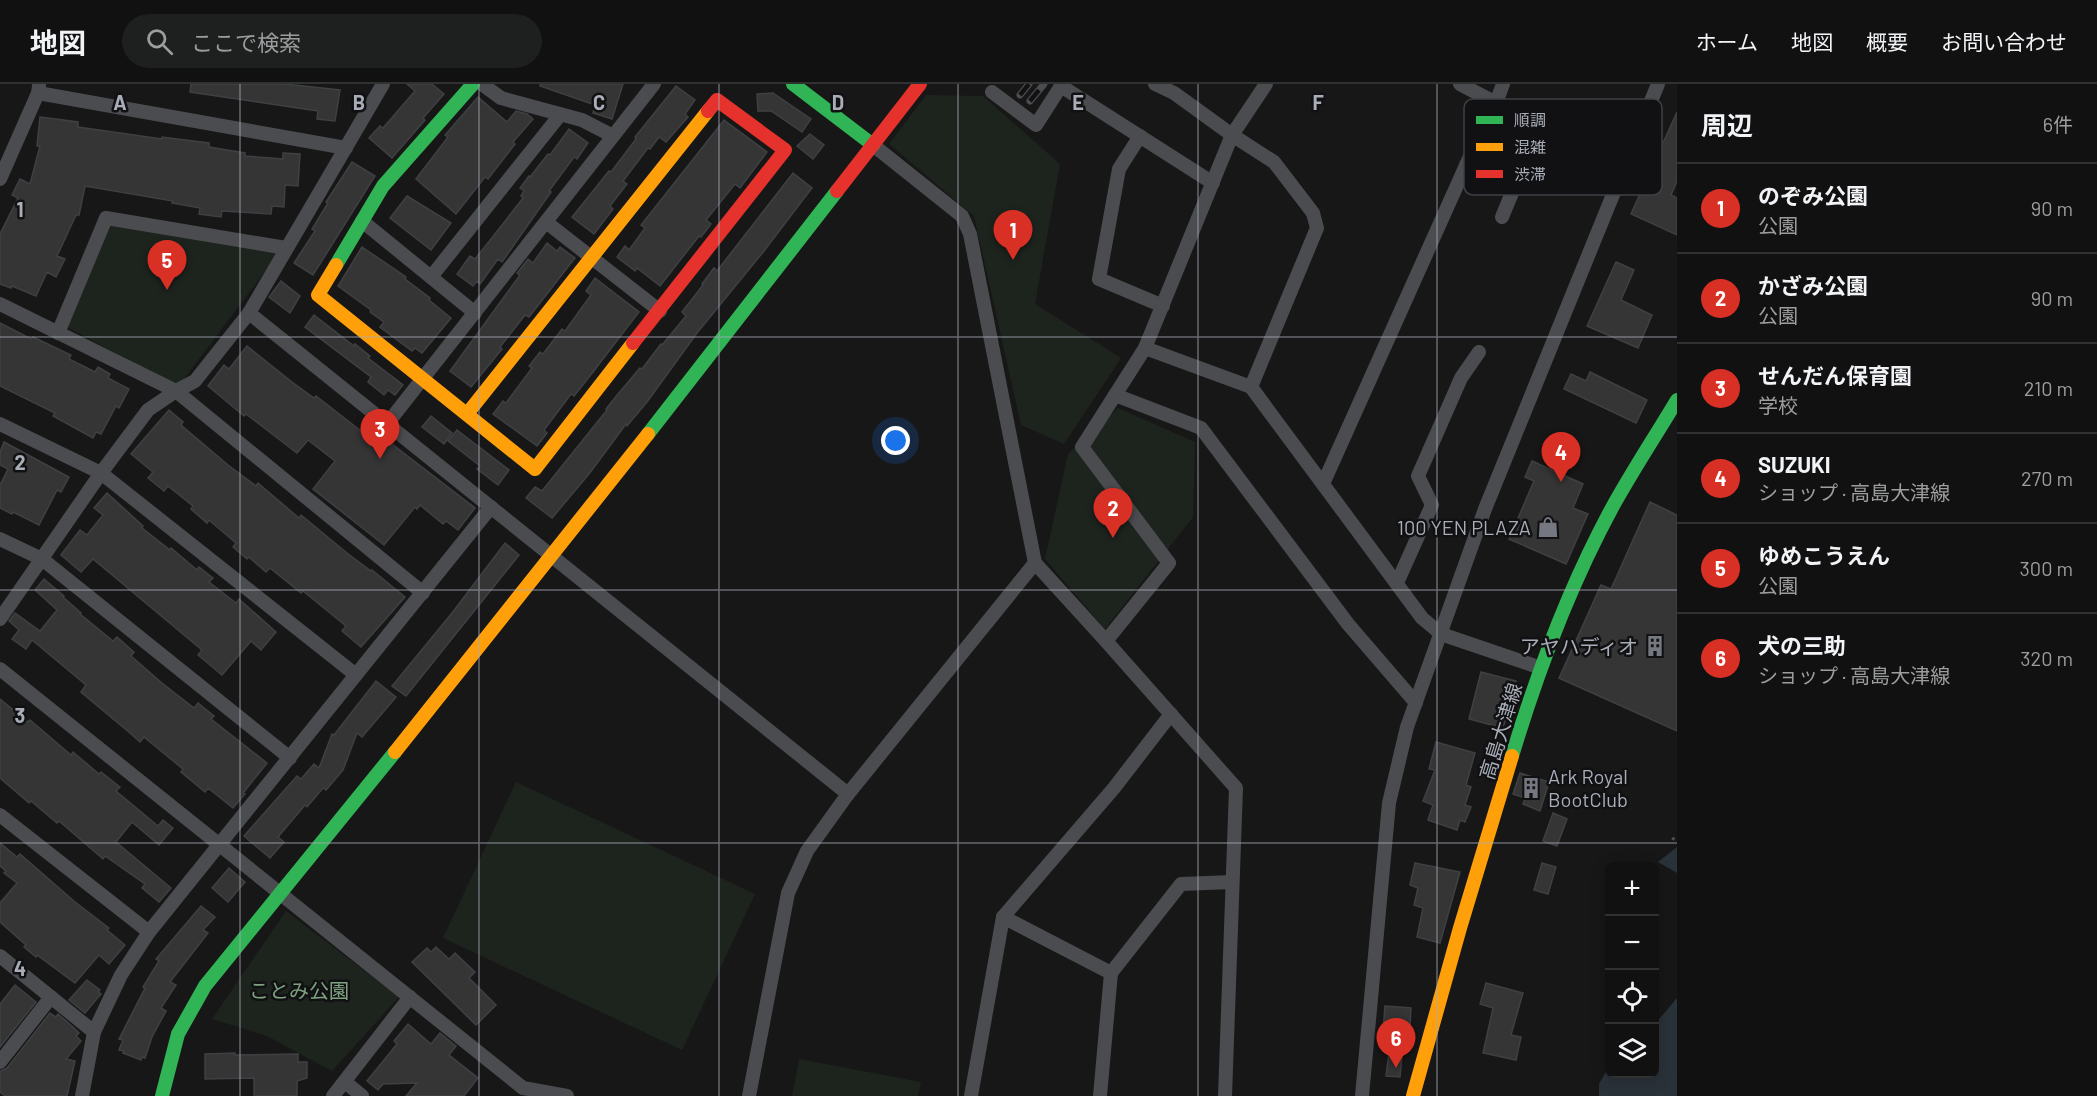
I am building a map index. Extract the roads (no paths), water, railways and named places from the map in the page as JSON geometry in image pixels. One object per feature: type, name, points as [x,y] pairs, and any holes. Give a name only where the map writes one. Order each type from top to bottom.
[{"type":"street","points":[[0,619],[100,473],[148,410],[195,381],[249,314],[383,84]]},
{"type":"street","points":[[467,414],[717,100],[786,150],[536,470],[318,295],[383,186],[473,84]]},
{"type":"street","points":[[482,84],[501,98],[582,120],[614,136]]},
{"type":"street","points":[[387,424],[654,84]]},
{"type":"street","points":[[793,84],[962,216],[970,234],[1035,563],[1236,788],[1225,1096]]},
{"type":"street","points":[[162,1096],[178,1034],[205,986],[617,474],[920,84]]},
{"type":"street","points":[[1155,84],[1176,88],[1232,135],[1274,162],[1313,213],[1317,228],[1251,387]]},
{"type":"street","points":[[1106,641],[1168,563],[1082,447],[1145,348],[1232,135],[1266,84]]},
{"type":"street","points":[[1460,84],[1488,99]]},
{"type":"street","points":[[1497,99],[1503,84]]},
{"type":"street","points":[[1652,99],[1658,84]]},
{"type":"street","points":[[992,92],[1036,125],[1061,86],[1069,87],[1213,183]]},
{"type":"street","points":[[0,179],[39,88],[346,148]]},
{"type":"street","points":[[431,277],[560,115]]},
{"type":"street","points":[[1140,136],[1119,169],[1099,279],[1163,306]]},
{"type":"street","points":[[1323,484],[1464,169]]},
{"type":"street","points":[[1502,218],[1512,195]]},
{"type":"street","points":[[1362,1096],[1389,803],[1407,727],[1485,509],[1613,195]]},
{"type":"street","points":[[58,333],[106,218],[286,248]]},
{"type":"street","points":[[362,221],[475,313]]},
{"type":"street","points":[[546,222],[660,311]]},
{"type":"street","points":[[0,304],[176,391],[423,593]]},
{"type":"street","points":[[249,314],[848,794]]},
{"type":"street","points":[[1145,348],[1251,387],[1422,618],[1441,634],[1541,668]]},
{"type":"street","points":[[1397,583],[1432,505],[1418,476],[1461,378],[1479,352]]},
{"type":"street","points":[[1115,395],[1201,428],[1348,624],[1416,703]]},
{"type":"street","name":"高島大津線","points":[[1413,1096],[1463,917],[1531,694],[1580,574],[1613,505],[1677,400]]},
{"type":"street","points":[[0,424],[100,473],[356,675]]},
{"type":"street","points":[[82,1096],[94,1032],[121,975],[149,932],[491,507]]},
{"type":"street","points":[[0,539],[42,559],[290,758]]},
{"type":"street","points":[[749,1096],[788,893],[807,851],[848,794],[1035,563]]},
{"type":"street","points":[[0,669],[410,997],[522,1092],[567,1096]]},
{"type":"street","points":[[971,1096],[1003,918],[1114,788],[1171,714]]},
{"type":"street","points":[[0,815],[149,932]]},
{"type":"street","points":[[1100,1096],[1111,973],[1181,884],[1232,882]]},
{"type":"street","points":[[1003,918],[1111,973]]},
{"type":"street","points":[[0,956],[94,1032]]},
{"type":"street","points":[[0,1062],[51,997]]},
{"type":"street","points":[[333,1096],[410,997]]},
{"type":"street","points":[[345,1082],[362,1096]]},
{"type":"railway","points":[[1020,95],[1029,84]]},
{"type":"railway","points":[[1030,101],[1044,84]]},
{"type":"place","name":"のぞみ公園","points":[[1013,260]]},
{"type":"place","name":"ゆめこうえん","points":[[167,290]]},
{"type":"place","name":"せんだん保育園","points":[[380,459]]},
{"type":"place","name":"SUZUKI","points":[[1561,482]]},
{"type":"place","name":"100 YEN PLAZA","points":[[1548,527]]},
{"type":"place","name":"かざみ公園","points":[[1113,538]]},
{"type":"place","name":"アヤハディオ","points":[[1655,646]]},
{"type":"place","name":"Ark Royal BootClub","points":[[1531,788]]},
{"type":"place","name":"犬の三助","points":[[1396,1068]]},
{"type":"park label","name":"ことみ公園","points":[[299,990]]}]
